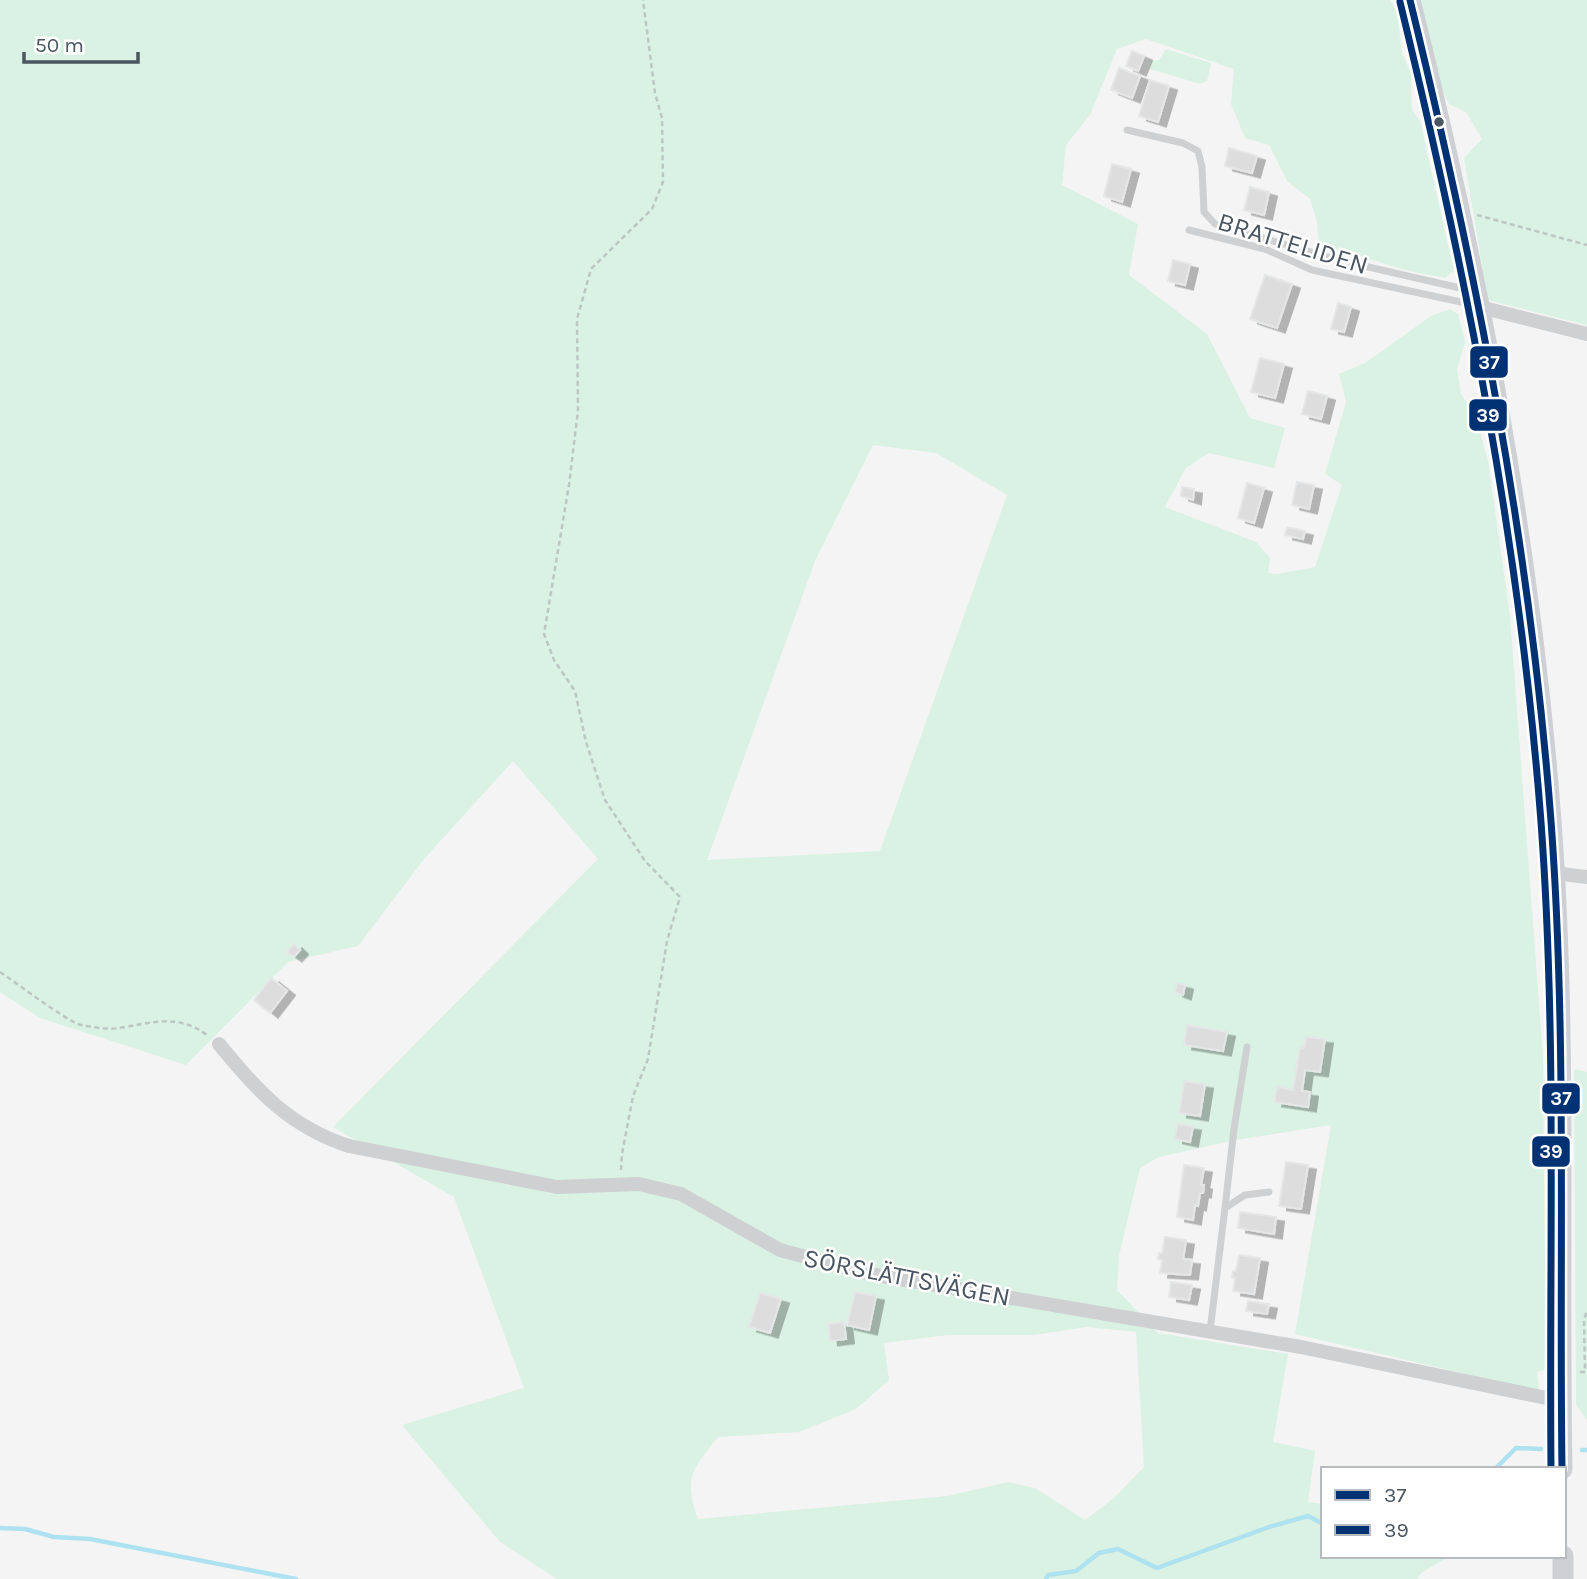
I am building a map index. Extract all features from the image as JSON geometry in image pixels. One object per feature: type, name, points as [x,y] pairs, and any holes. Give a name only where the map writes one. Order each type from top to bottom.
[{"type":"main road","points":[[1410,0],[1478,297],[1511,480],[1536,662],[1554,873],[1561,1095],[1562,1467]]},
{"type":"main road","points":[[1563,1558],[1563,1579]]},
{"type":"street","points":[[1478,297],[1587,334]]},
{"type":"street","points":[[1554,873],[1587,877]]},
{"type":"street","name":"SÖRSLÄTTSVÄGEN","points":[[219,1044],[261,1094],[292,1119],[324,1138],[349,1146],[557,1187],[639,1184],[681,1194],[780,1251],[870,1274],[1210,1331],[1561,1401]]},
{"type":"lane","name":"BRATTELIDEN","points":[[1127,130],[1183,143],[1198,151],[1202,167],[1204,212],[1215,224],[1338,260],[1460,288],[1478,297]]},
{"type":"lane","name":"BRATTELIDEN","points":[[1189,230],[1265,249],[1312,270],[1478,297]]},
{"type":"lane","points":[[1210,1331],[1234,1129],[1247,1047]]},
{"type":"lane","points":[[1226,1208],[1245,1195],[1269,1192]]},
{"type":"path","points":[[621,1183],[622,1154],[631,1108],[648,1059],[667,941],[680,897],[645,861],[605,800],[586,742],[575,691],[554,660],[544,634],[569,485],[578,410],[577,319],[591,268],[652,209],[663,182],[662,118],[655,93],[643,0]]},
{"type":"path","points":[[1460,211],[1587,245]]},
{"type":"path","points":[[0,972],[78,1025],[116,1029],[146,1022],[173,1020],[199,1030],[219,1044]]},
{"type":"green space","points":[[0,0],[1390,0],[1397,12],[1402,53],[1411,73],[1412,110],[1420,121],[1454,271],[1445,278],[1409,271],[1319,244],[1317,222],[1310,199],[1287,181],[1269,145],[1245,138],[1231,104],[1234,69],[1146,39],[1117,49],[1090,115],[1066,145],[1062,185],[1138,224],[1129,275],[1207,334],[1250,418],[1285,428],[1274,468],[1209,453],[1186,468],[1165,507],[1256,542],[1270,558],[1268,573],[1277,574],[1315,567],[1342,485],[1325,474],[1346,402],[1339,374],[1365,363],[1431,316],[1450,309],[1458,314],[1465,342],[1457,369],[1461,394],[1476,417],[1488,461],[1510,615],[1543,1058],[1546,1369],[1537,1372],[1539,1391],[1295,1334],[1331,1125],[1235,1140],[1159,1157],[1140,1168],[1119,1255],[1117,1290],[1158,1333],[1288,1354],[1273,1442],[1315,1451],[1308,1502],[1321,1504],[1321,1558],[1447,1558],[1421,1573],[1417,1579],[557,1579],[500,1542],[402,1425],[524,1388],[454,1197],[333,1127],[598,859],[513,761],[424,859],[358,946],[288,962],[186,1065],[40,1018],[0,992]],"holes":[[[873,445],[936,453],[1007,495],[880,851],[707,860],[815,561]],[[1087,1327],[1136,1332],[1144,1467],[1114,1498],[1085,1520],[1035,1488],[1008,1482],[948,1496],[698,1519],[693,1505],[691,1483],[696,1466],[718,1437],[799,1432],[856,1409],[889,1380],[884,1343],[948,1335],[1034,1335]]]},
{"type":"green space","points":[[1417,0],[1587,0],[1587,325],[1488,300],[1464,158],[1482,139],[1466,112],[1449,104],[1443,92]]},
{"type":"green space","points":[[1166,49],[1211,63],[1207,81],[1200,84],[1150,69],[1151,61],[1159,60]]},
{"type":"green space","points":[[1574,1069],[1587,1072],[1587,1420],[1576,1404]]},
{"type":"building","points":[[1132,51],[1144,56],[1138,71],[1126,66]]},
{"type":"building","points":[[1119,68],[1140,76],[1132,98],[1111,90]]},
{"type":"building","points":[[1150,80],[1169,86],[1158,122],[1139,116]]},
{"type":"building","points":[[1229,148],[1257,156],[1252,173],[1225,166]]},
{"type":"building","points":[[1112,164],[1131,169],[1122,202],[1104,196]]},
{"type":"building","points":[[1250,187],[1269,192],[1264,215],[1244,210]]},
{"type":"building","points":[[1173,260],[1190,264],[1185,285],[1168,281]]},
{"type":"building","points":[[1265,275],[1292,284],[1277,328],[1250,319]]},
{"type":"building","points":[[1338,303],[1351,307],[1344,332],[1331,329]]},
{"type":"building","points":[[1260,358],[1284,364],[1275,398],[1251,392]]},
{"type":"building","points":[[1308,391],[1327,396],[1321,419],[1302,414]]},
{"type":"building","points":[[1297,482],[1314,485],[1309,509],[1292,505]]},
{"type":"building","points":[[1247,483],[1264,488],[1254,523],[1238,518]]},
{"type":"building","points":[[1182,487],[1194,489],[1193,500],[1181,496]]},
{"type":"building","points":[[1287,527],[1305,531],[1303,539],[1285,535]]},
{"type":"building","points":[[294,944],[300,950],[294,957],[287,952]]},
{"type":"building","points":[[271,978],[287,991],[270,1013],[254,1000]]},
{"type":"building","points":[[1177,983],[1185,985],[1183,995],[1175,992]]},
{"type":"building","points":[[1187,1025],[1227,1032],[1223,1051],[1184,1045]]},
{"type":"building","points":[[1306,1037],[1325,1039],[1320,1072],[1305,1070],[1302,1091],[1310,1092],[1308,1107],[1274,1102],[1277,1087],[1293,1090],[1300,1047],[1304,1048]]},
{"type":"building","points":[[1184,1081],[1205,1084],[1200,1116],[1179,1113]]},
{"type":"building","points":[[1177,1124],[1193,1126],[1190,1142],[1175,1139]]},
{"type":"building","points":[[1286,1162],[1308,1165],[1301,1209],[1279,1206]]},
{"type":"building","points":[[1184,1165],[1204,1168],[1201,1185],[1204,1185],[1203,1193],[1200,1193],[1198,1206],[1195,1205],[1193,1220],[1177,1217]]},
{"type":"building","points":[[1240,1212],[1276,1217],[1274,1234],[1238,1228]]},
{"type":"building","points":[[1165,1237],[1186,1240],[1183,1259],[1192,1260],[1190,1275],[1160,1273],[1162,1260],[1158,1259]]},
{"type":"building","points":[[1239,1255],[1260,1258],[1254,1294],[1233,1291],[1233,1271],[1236,1271]]},
{"type":"building","points":[[1171,1282],[1192,1285],[1189,1300],[1169,1297]]},
{"type":"building","points":[[855,1292],[876,1296],[869,1330],[847,1325]]},
{"type":"building","points":[[760,1293],[781,1299],[770,1333],[749,1327]]},
{"type":"building","points":[[1248,1301],[1269,1304],[1267,1314],[1246,1311]]},
{"type":"building","points":[[844,1322],[846,1339],[830,1341],[828,1324]]},
{"type":"waterway","points":[[1497,1467],[1516,1448],[1541,1449]]},
{"type":"waterway","points":[[1582,1450],[1587,1450]]},
{"type":"waterway","points":[[1046,1579],[1048,1575],[1076,1571],[1099,1553],[1118,1549],[1157,1568],[1269,1527],[1308,1516],[1321,1523]]},
{"type":"waterway","points":[[0,1528],[25,1529],[54,1537],[90,1539],[296,1579]]},
{"type":"transit line","name":"37","points":[[1410,0],[1457,203],[1497,408],[1515,510],[1542,717],[1551,821],[1559,983],[1562,1467]]},
{"type":"transit line","name":"39","points":[[1400,2],[1447,205],[1487,409],[1505,512],[1532,718],[1541,822],[1549,983],[1551,1467]]}]
